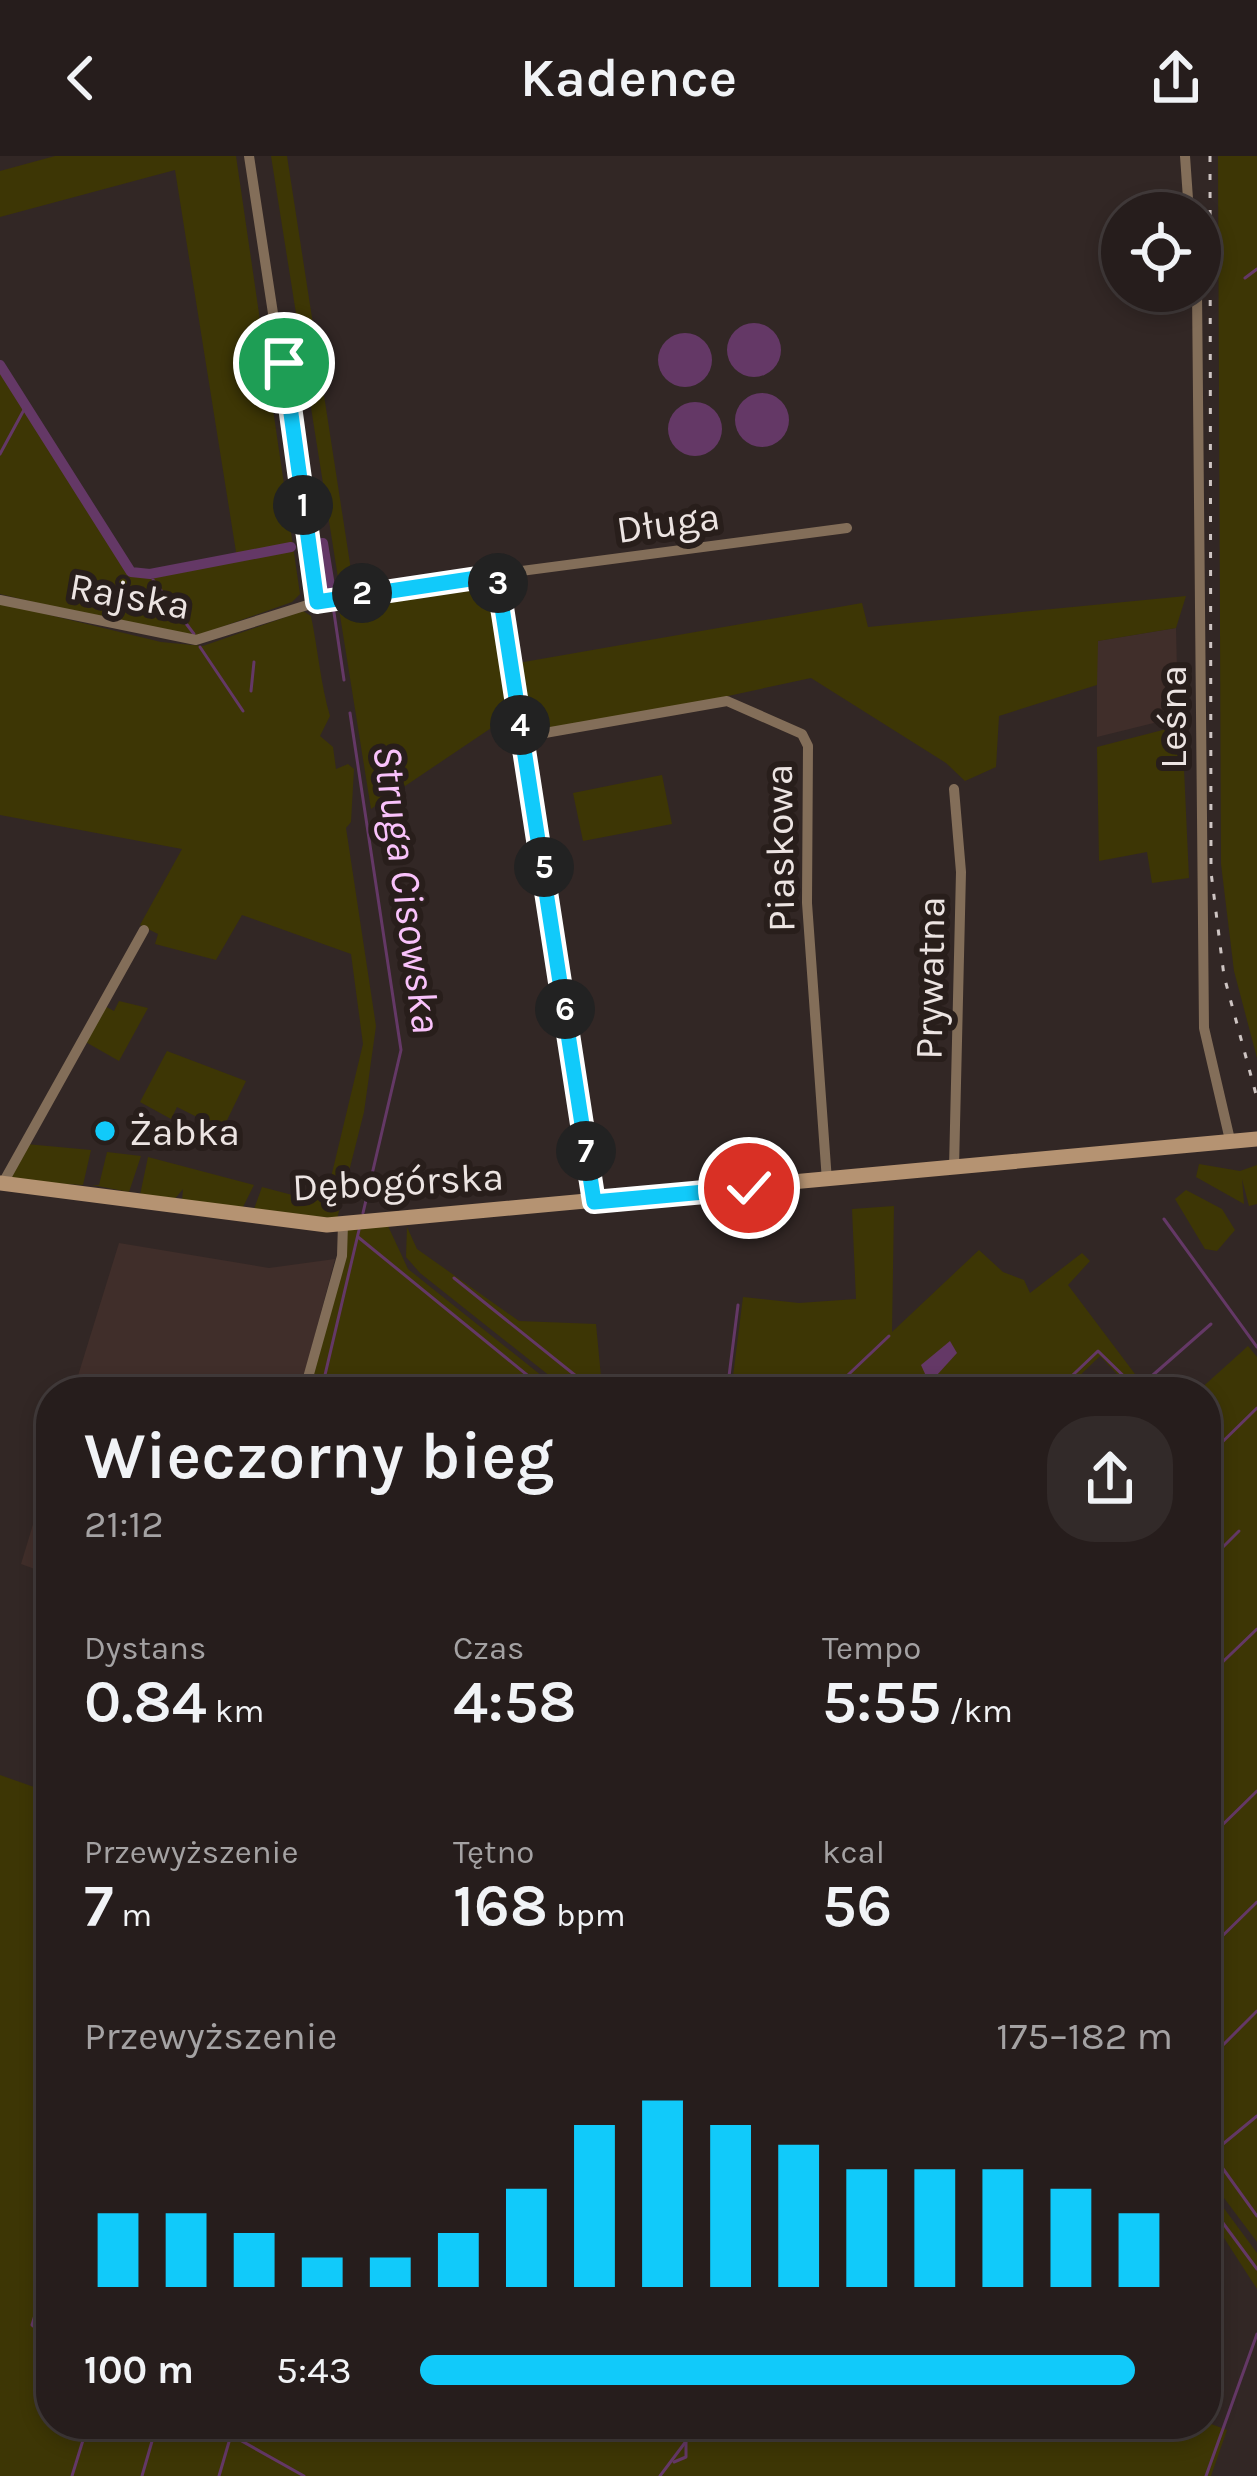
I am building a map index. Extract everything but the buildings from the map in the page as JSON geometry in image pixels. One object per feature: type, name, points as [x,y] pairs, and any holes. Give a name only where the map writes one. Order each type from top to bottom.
[{"type":"street","points":[[249,156],[317,602]]},
{"type":"street","points":[[1185,156],[1188,192]]},
{"type":"street","name":"Leśna","points":[[1197,312],[1204,1028],[1230,1140]]},
{"type":"street","name":"Długa","points":[[317,602],[848,528]]},
{"type":"street","points":[[497,575],[594,1202]]},
{"type":"street","name":"Rajska","points":[[0,600],[196,640],[317,602]]},
{"type":"street","name":"Piaskowa","points":[[522,737],[727,701],[802,734],[808,746],[807,903],[827,1181]]},
{"type":"street","name":"Prywatna","points":[[954,789],[961,872],[955,1168]]},
{"type":"street","points":[[2,1183],[144,930]]},
{"type":"street","name":"Dębogórska","points":[[2,1183],[304,1225],[343,1224],[1257,1139]]},
{"type":"street","points":[[308,1377],[342,1256],[343,1224]]},
{"type":"shaded area","points":[[55,156],[236,156],[300,594],[292,602],[196,636],[170,635],[0,594],[0,370],[132,577],[237,558],[175,170],[0,217],[0,171]]},
{"type":"shaded area","points":[[271,156],[287,156],[353,583],[339,584]]},
{"type":"shaded area","points":[[1218,156],[1257,156],[1257,1058],[1234,971],[1221,864]]},
{"type":"shaded area","points":[[754,323],[773,331],[781,350],[773,369],[754,377],[735,369],[727,350],[735,331]]},
{"type":"shaded area","points":[[685,333],[704,341],[712,360],[704,379],[685,387],[666,379],[658,360],[666,341]]},
{"type":"shaded area","points":[[762,393],[781,401],[789,420],[781,439],[762,447],[743,439],[735,420],[743,401]]},
{"type":"shaded area","points":[[695,402],[714,410],[722,429],[714,448],[695,456],[676,448],[668,429],[676,410]]},
{"type":"shaded area","points":[[485,582],[496,594],[507,665],[862,603],[868,627],[1186,596],[1176,628],[1098,641],[1097,685],[999,716],[996,767],[965,781],[946,763],[811,678],[515,742],[509,716],[371,809],[338,603]]},
{"type":"shaded area","points":[[0,603],[161,642],[203,646],[303,611],[311,616],[330,716],[320,736],[333,747],[336,769],[348,764],[354,769],[351,822],[346,828],[376,1026],[364,1112],[337,1219],[254,1209],[262,1187],[315,1201],[327,1194],[363,1044],[351,954],[242,915],[216,960],[155,944],[158,934],[140,925],[182,849],[0,815]]},
{"type":"shaded area","points":[[1176,628],[1178,717],[1097,737],[1097,641]]},
{"type":"shaded area","points":[[1182,725],[1189,878],[1152,883],[1147,852],[1099,861],[1097,747]]},
{"type":"shaded area","points":[[662,775],[672,824],[583,841],[573,793]]},
{"type":"shaded area","points":[[119,1001],[148,1008],[119,1061],[84,1041],[103,1005],[114,1011]]},
{"type":"shaded area","points":[[167,1051],[246,1081],[215,1145],[205,1139],[210,1130],[197,1123],[199,1118],[177,1107],[171,1119],[140,1102]]},
{"type":"shaded area","points":[[26,1144],[91,1150],[83,1185],[16,1181],[11,1176]]},
{"type":"shaded area","points":[[107,1152],[141,1156],[129,1192],[92,1185],[99,1185]]},
{"type":"shaded area","points":[[148,1157],[254,1185],[242,1209],[182,1201],[183,1189],[173,1201],[140,1195]]},
{"type":"shaded area","points":[[1199,1164],[1240,1171],[1257,1165],[1257,1204],[1249,1206],[1242,1179],[1244,1204],[1196,1177]]},
{"type":"shaded area","points":[[1186,1190],[1222,1209],[1235,1230],[1217,1251],[1205,1249],[1175,1199]]},
{"type":"shaded area","points":[[894,1206],[892,1332],[979,1250],[1003,1272],[1024,1280],[1030,1293],[1082,1253],[1090,1261],[1068,1285],[1137,1377],[1120,1377],[1100,1356],[1078,1377],[733,1377],[743,1297],[799,1303],[856,1299],[852,1209]]},
{"type":"shaded area","points":[[388,1226],[408,1269],[543,1377],[313,1377],[346,1256],[346,1229]]},
{"type":"shaded area","points":[[407,1227],[417,1249],[519,1321],[596,1324],[601,1377],[551,1377],[406,1257]]},
{"type":"shaded area","points":[[119,1243],[269,1268],[335,1259],[304,1377],[78,1377]]},
{"type":"shaded area","points":[[950,1341],[957,1353],[937,1375],[926,1376],[921,1365]]},
{"type":"shaded area","points":[[1248,1346],[1257,1357],[1257,2242],[1221,2194],[1221,1377],[1214,1377]]},
{"type":"shaded area","points":[[36,1514],[36,1570],[21,1564]]},
{"type":"shaded area","points":[[0,1775],[36,1788],[36,2439],[1221,2439],[1221,2428],[1227,2430],[1211,2476],[0,2476]]},
{"type":"shaded area","points":[[1221,2204],[1257,2253],[1257,2289],[1221,2233]]},
{"type":"waterway","points":[[1245,278],[1257,269]]},
{"type":"waterway","points":[[0,365],[131,572],[150,574],[291,547]]},
{"type":"waterway","points":[[0,454],[26,406]]},
{"type":"waterway","name":"Struga Cisowska","points":[[316,544],[323,543],[331,592]]},
{"type":"waterway","points":[[153,580],[194,634]]},
{"type":"waterway","name":"Struga Cisowska","points":[[333,606],[344,680]]},
{"type":"waterway","points":[[200,647],[243,711]]},
{"type":"waterway","points":[[251,691],[254,662]]},
{"type":"waterway","name":"Struga Cisowska","points":[[350,713],[401,1050],[363,1213]]},
{"type":"waterway","points":[[1164,1219],[1257,1347]]},
{"type":"waterway","points":[[325,1377],[359,1230]]},
{"type":"waterway","name":"Struga Cisowska","points":[[358,1237],[530,1377]]},
{"type":"waterway","points":[[454,1278],[577,1377]]},
{"type":"waterway","points":[[729,1377],[738,1305]]},
{"type":"waterway","points":[[1151,1377],[1211,1324]]},
{"type":"waterway","points":[[846,1377],[889,1336]]},
{"type":"waterway","points":[[1071,1377],[1098,1351],[1125,1377]]},
{"type":"waterway","points":[[1221,1443],[1257,1408]]},
{"type":"waterway","points":[[1221,1549],[1239,1531]]},
{"type":"waterway","points":[[1221,1664],[1257,1629]]},
{"type":"waterway","points":[[1221,1826],[1257,1791]]},
{"type":"waterway","points":[[1221,1937],[1257,1902]]},
{"type":"waterway","points":[[1221,2047],[1257,2011]]},
{"type":"waterway","points":[[1221,2146],[1257,2116]]},
{"type":"waterway","points":[[1221,2166],[1257,2216]]},
{"type":"waterway","name":"Struga Cisowska","points":[[1221,2220],[1257,2269]]},
{"type":"waterway","points":[[36,2312],[32,2325],[36,2328]]},
{"type":"waterway","points":[[1221,2434],[1257,2334]]},
{"type":"waterway","points":[[72,2476],[83,2439]]},
{"type":"waterway","points":[[142,2476],[153,2439]]},
{"type":"waterway","points":[[219,2476],[230,2439]]},
{"type":"waterway","points":[[238,2439],[304,2476]]},
{"type":"waterway","points":[[660,2476],[688,2439]]},
{"type":"waterway","points":[[1206,2476],[1219,2439]]},
{"type":"waterway","points":[[674,2462],[686,2457],[686,2440]]},
{"type":"railway","points":[[1210,156],[1211,872],[1224,976],[1257,1098]]},
{"type":"place","name":"Żabka","points":[[105,1131]]},
{"type":"route","points":[[284,363],[317,602],[497,575],[594,1202],[749,1188]]}]
